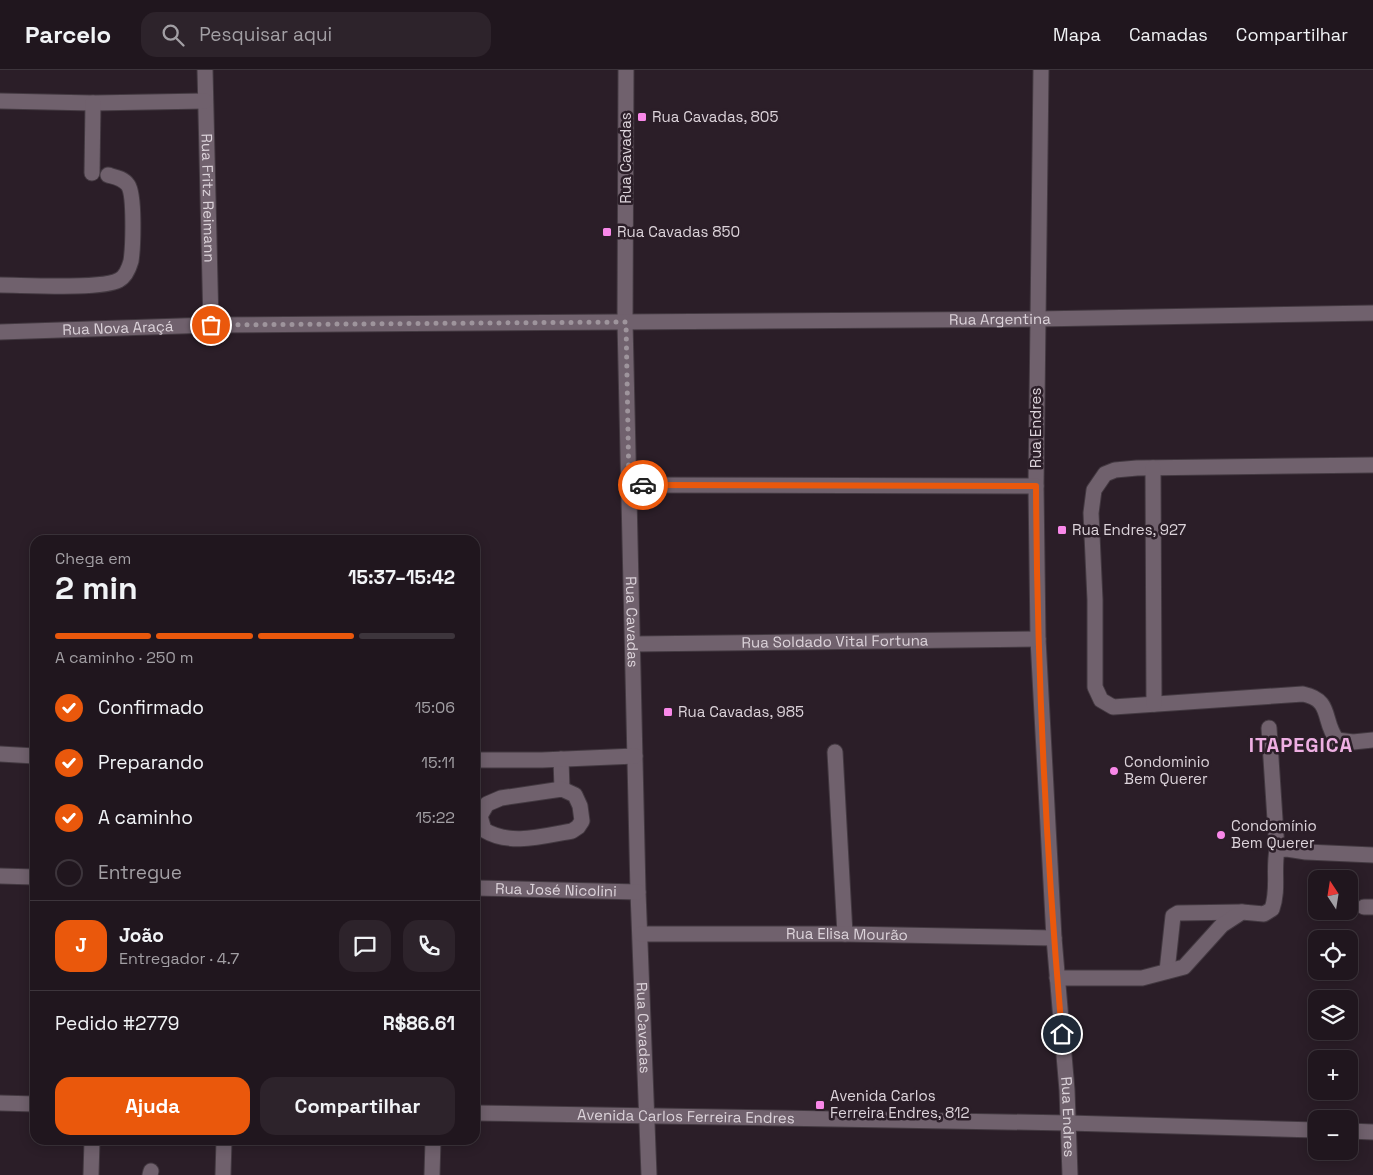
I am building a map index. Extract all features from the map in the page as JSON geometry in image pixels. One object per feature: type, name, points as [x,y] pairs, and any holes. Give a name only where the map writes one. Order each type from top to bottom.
[{"type":"street","name":"Rua Fritz Reimann","points":[[204,70],[211,325]]},
{"type":"street","name":"Rua Cavadas","points":[[626,70],[626,322],[629,485],[638,892],[649,1175]]},
{"type":"street","name":"Rua Endres","points":[[1041,70],[1036,486],[1038,639],[1054,938],[1067,1090],[1070,1175]]},
{"type":"street","points":[[0,101],[205,101]]},
{"type":"street","points":[[92,174],[94,102]]},
{"type":"street","points":[[0,284],[92,285],[119,280],[126,273],[131,261],[131,191],[127,183],[119,178],[108,175]]},
{"type":"street","name":"Rua Argentina","points":[[626,322],[1037,319],[1373,313]]},
{"type":"street","name":"Rua Nova Araçá","points":[[0,332],[211,325],[626,322]]},
{"type":"street","points":[[1373,465],[1115,470],[1105,474],[1094,490],[1091,513],[1094,674],[1095,687],[1101,700],[1113,707],[1303,694],[1314,696],[1322,703],[1327,714],[1331,733],[1337,740],[1353,742],[1373,740]]},
{"type":"street","points":[[1153,468],[1154,704]]},
{"type":"street","points":[[629,485],[1036,486]]},
{"type":"street","name":"Rua Soldado Vital Fortuna","points":[[633,644],[1038,639]]},
{"type":"street","points":[[1167,971],[1174,916],[1178,913],[1242,912],[1264,914],[1272,909],[1276,897],[1275,860],[1277,850],[1268,728]]},
{"type":"street","points":[[835,752],[844,934]]},
{"type":"street","points":[[0,754],[30,756]]},
{"type":"street","points":[[480,760],[635,756]]},
{"type":"street","points":[[561,759],[562,789]]},
{"type":"street","points":[[562,789],[575,795],[580,806],[582,821],[572,831],[521,839],[493,836],[484,830],[480,816],[487,804],[501,798],[562,789]]},
{"type":"street","points":[[1277,850],[1287,849],[1306,852],[1373,855]]},
{"type":"street","points":[[0,876],[30,877]]},
{"type":"street","name":"Rua José Nicolini","points":[[480,888],[638,892]]},
{"type":"street","points":[[1057,978],[1142,978],[1184,967],[1222,925],[1242,912]]},
{"type":"street","name":"Rua Elisa Mourão","points":[[641,934],[844,934],[1054,938]]},
{"type":"street","points":[[0,1103],[30,1104]]},
{"type":"street","name":"Avenida Carlos Ferreira Endres","points":[[480,1114],[830,1118],[1308,1130]]},
{"type":"street","points":[[1358,1131],[1373,1132]]},
{"type":"street","points":[[91,1175],[92,1145]]},
{"type":"street","points":[[223,1175],[224,1145]]},
{"type":"street","points":[[432,1175],[433,1145]]},
{"type":"way so far","points":[[211,325],[626,322],[629,485],[643,485]]},
{"type":"place","name":"Rua Cavadas, 805","points":[[642,117]]},
{"type":"place","name":"Rua Cavadas 850","points":[[607,232]]},
{"type":"place","name":"Rua Endres, 927","points":[[1062,530]]},
{"type":"place","name":"Rua Cavadas, 985","points":[[668,712]]},
{"type":"place","name":"Condominio Bem Querer","points":[[1114,771]]},
{"type":"place","name":"Condomínio Bem Querer","points":[[1221,835]]},
{"type":"place","name":"Avenida Carlos Ferreira Endres, 812","points":[[820,1105]]},
{"type":"district","name":"ITAPEGICA","points":[[1301,745]]},
{"type":"route","points":[[643,485],[1036,486],[1038,639],[1054,938],[1062,1034]]}]
